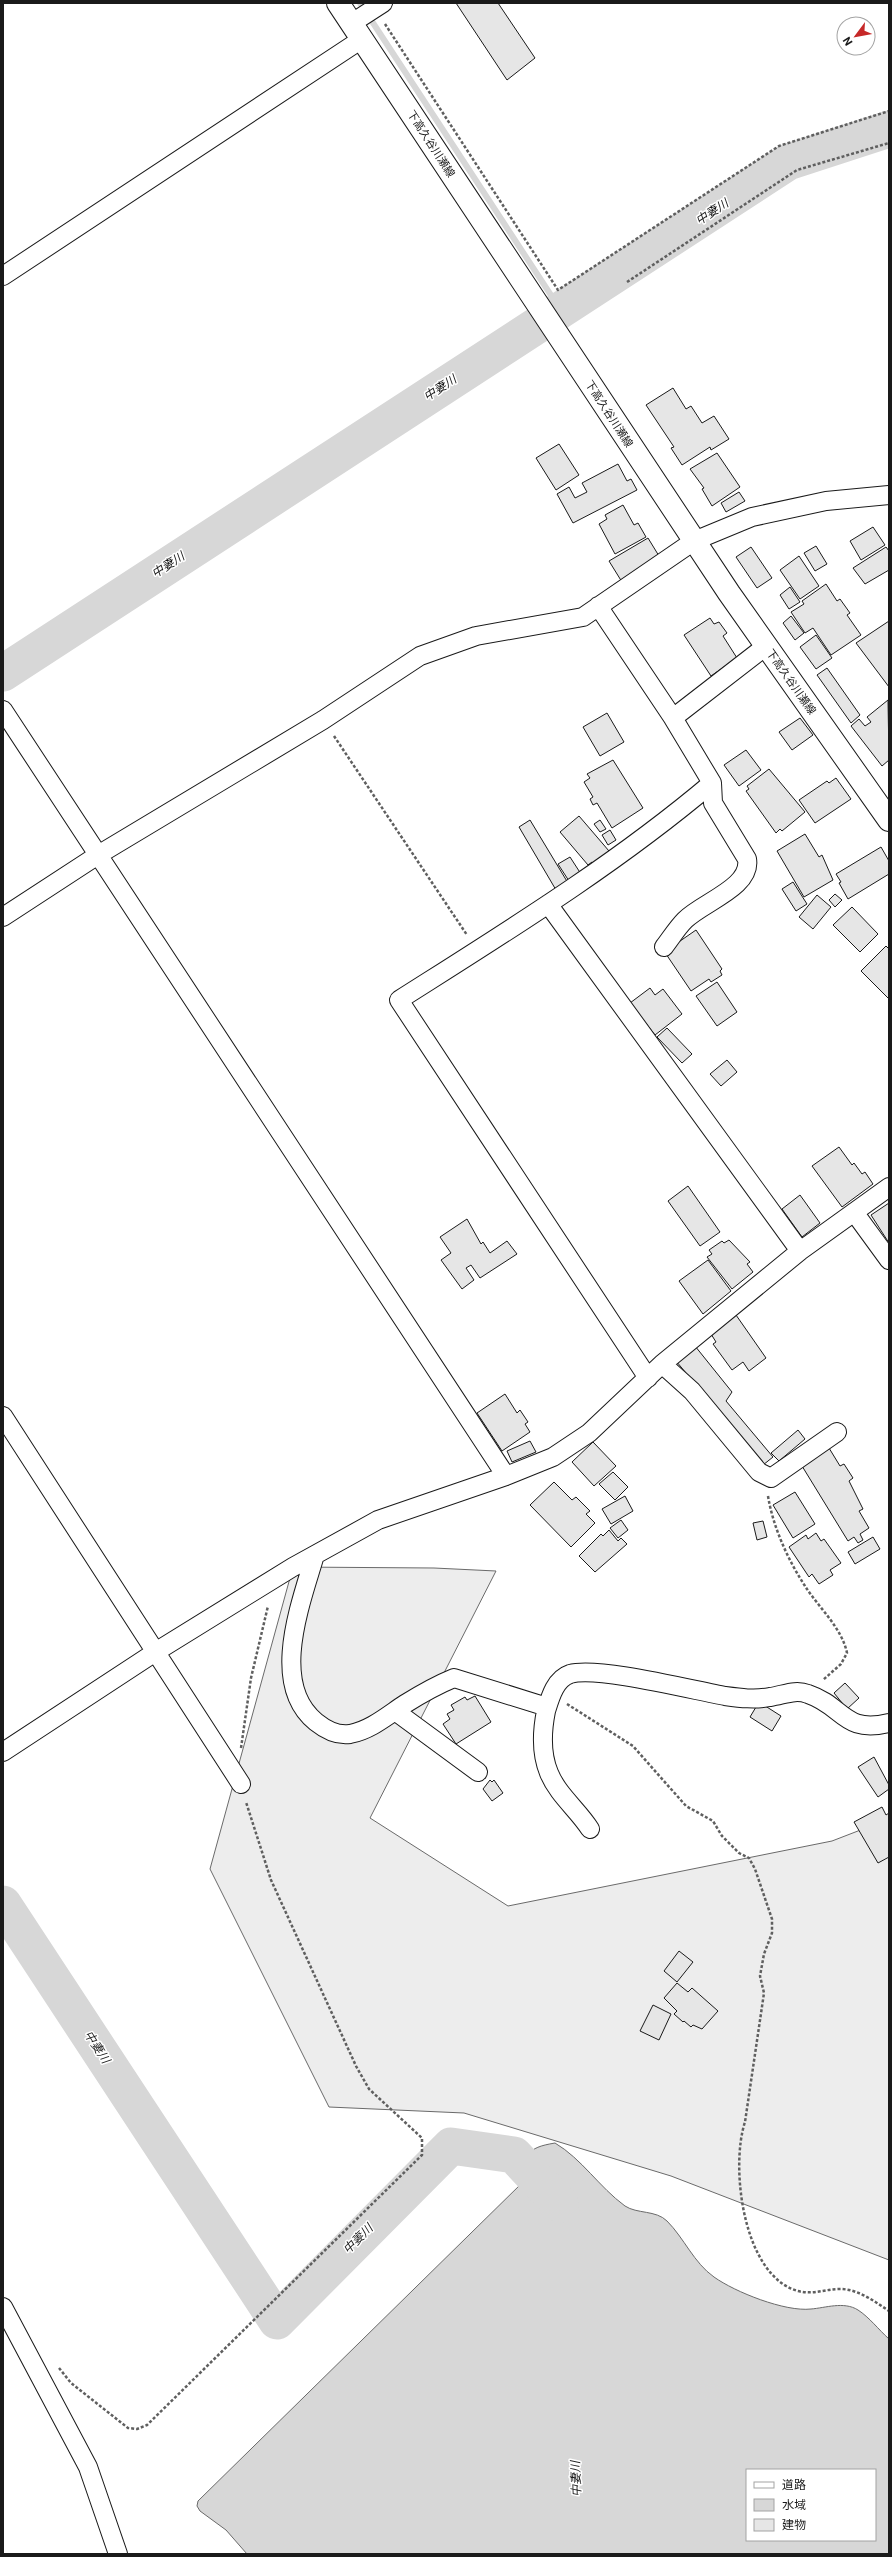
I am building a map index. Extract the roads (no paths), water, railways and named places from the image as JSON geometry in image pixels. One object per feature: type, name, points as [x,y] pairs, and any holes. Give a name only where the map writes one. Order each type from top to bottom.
[{"type":"main road","name":"下高久谷川瀬線","points":[[338,3],[367,17],[539,308],[694,541],[889,820]]},
{"type":"street","points":[[3,276],[367,17]]},
{"type":"street","points":[[3,917],[98,855],[323,720],[420,656],[476,636],[583,617],[694,541],[752,517],[826,501],[888,499]]},
{"type":"street","points":[[598,606],[673,718],[712,783],[713,803],[747,859],[749,867],[741,881],[686,920],[664,947]]},
{"type":"street","points":[[673,718],[766,646]]},
{"type":"street","points":[[3,710],[506,1476]]},
{"type":"street","points":[[648,1378],[399,1000],[548,904],[682,808],[712,783]]},
{"type":"street","points":[[548,904],[800,1251]]},
{"type":"street","points":[[3,1752],[157,1651],[274,1580],[378,1520],[506,1476],[553,1456],[589,1433],[662,1364],[800,1251],[889,1187]]},
{"type":"street","points":[[854,1212],[889,1260]]},
{"type":"street","points":[[662,1364],[692,1391],[759,1472],[771,1478],[837,1432]]},
{"type":"street","points":[[3,1416],[157,1651],[241,1784]]},
{"type":"street","points":[[315,1556],[294,1630],[291,1661],[296,1691],[305,1711],[329,1732],[348,1734],[363,1730],[454,1678],[548,1704]]},
{"type":"street","points":[[590,1829],[558,1789],[549,1773],[543,1747],[548,1704],[558,1683],[569,1674],[596,1672],[736,1698],[770,1697],[793,1691],[807,1693],[826,1701],[841,1716],[857,1725],[873,1727],[889,1723]]},
{"type":"street","points":[[394,1711],[478,1772]]},
{"type":"street","points":[[3,2307],[88,2468],[118,2554]]},
{"type":"water","points":[[555,2143],[574,2157],[625,2206],[663,2218],[673,2228],[701,2265],[723,2283],[747,2295],[788,2307],[811,2309],[841,2305],[853,2307],[866,2316],[889,2339],[889,2554],[247,2554],[226,2530],[200,2511],[197,2506],[198,2501],[523,2182],[525,2165],[529,2154],[538,2147]]},
{"type":"waterway","points":[[360,3],[560,309]]},
{"type":"waterway","name":"中妻川","points":[[3,673],[788,162],[889,129]]},
{"type":"waterway","name":"中妻川","points":[[3,1904],[277,2321],[451,2146],[514,2155],[560,2204]]}]
